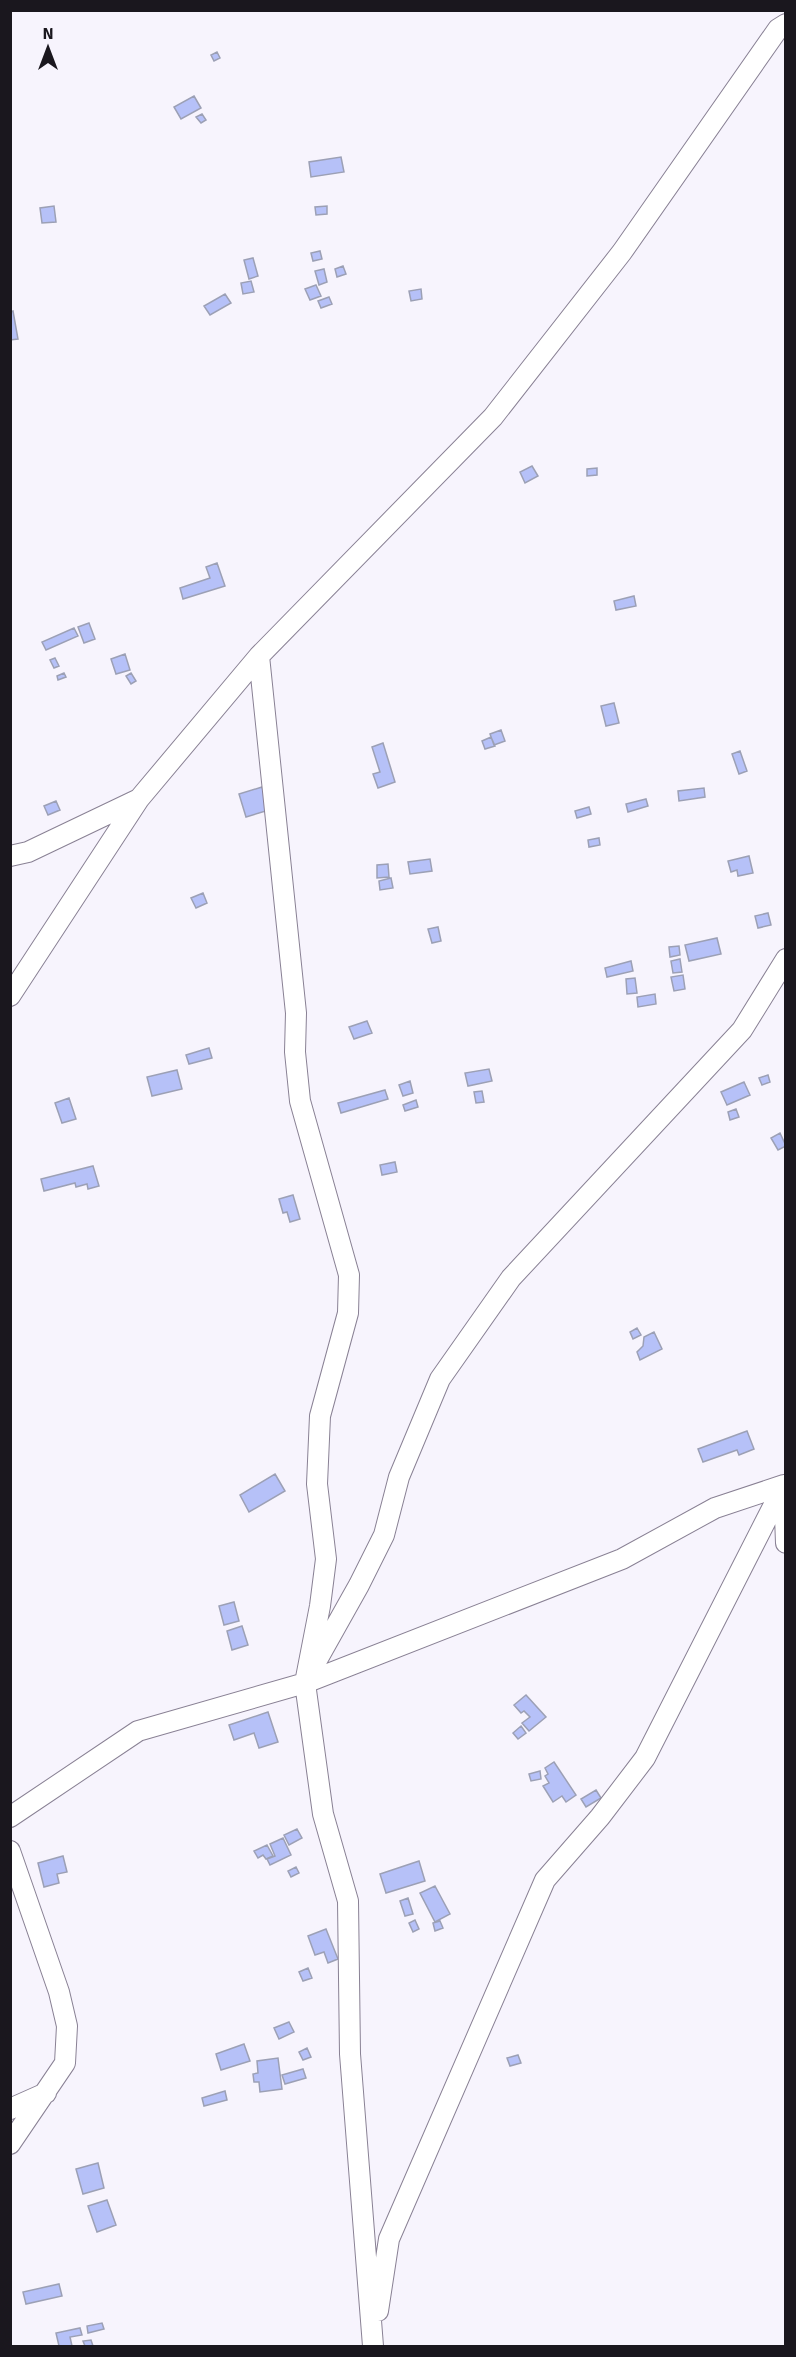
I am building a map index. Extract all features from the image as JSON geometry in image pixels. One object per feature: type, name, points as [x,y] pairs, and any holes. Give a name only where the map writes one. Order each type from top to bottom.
[{"type":"street","points":[[10,996],[139,799],[259,656],[494,417],[622,252],[778,29],[786,24]]},
{"type":"street","points":[[259,656],[296,1013],[294,1052],[300,1101],[349,1275],[348,1313],[321,1416],[317,1484],[326,1559],[320,1606],[305,1683],[323,1814],[348,1901],[350,2054],[373,2345]]},
{"type":"street","points":[[10,856],[28,852],[139,799]]},
{"type":"street","points":[[305,1683],[384,1535],[399,1477],[440,1379],[511,1278],[742,1030],[786,959]]},
{"type":"street","points":[[10,1817],[138,1731],[305,1683],[622,1559],[715,1508],[785,1482]]},
{"type":"street","points":[[785,1482],[786,1543]]},
{"type":"street","points":[[373,2345],[389,2239],[545,1880],[600,1817],[645,1758],[785,1482]]},
{"type":"street","points":[[10,1851],[59,1992],[67,2026],[66,2063],[10,2144]]},
{"type":"street","points":[[10,2109],[46,2093]]},
{"type":"building","points":[[217,52],[220,58],[214,61],[211,55]]},
{"type":"building","points":[[194,96],[201,108],[181,119],[174,107]]},
{"type":"building","points":[[202,114],[206,120],[201,123],[196,117]]},
{"type":"building","points":[[341,157],[344,172],[311,177],[309,162]]},
{"type":"building","points":[[54,206],[56,222],[42,223],[40,208]]},
{"type":"building","points":[[327,206],[327,214],[316,215],[315,207]]},
{"type":"building","points":[[320,251],[322,259],[313,261],[311,253]]},
{"type":"building","points":[[253,258],[258,276],[249,279],[244,260]]},
{"type":"building","points":[[343,266],[346,274],[337,277],[335,269]]},
{"type":"building","points":[[324,269],[327,282],[319,285],[315,271]]},
{"type":"building","points":[[251,281],[254,292],[243,294],[241,283]]},
{"type":"building","points":[[316,285],[321,296],[310,300],[305,289]]},
{"type":"building","points":[[421,289],[422,299],[411,301],[409,291]]},
{"type":"building","points":[[225,294],[231,303],[210,315],[204,306]]},
{"type":"building","points":[[329,297],[332,304],[321,308],[318,301]]},
{"type":"building","points":[[13,311],[18,339],[10,340],[10,312]]},
{"type":"building","points":[[532,466],[538,476],[525,483],[520,472]]},
{"type":"building","points":[[597,468],[597,475],[587,476],[587,469]]},
{"type":"building","points":[[217,563],[225,586],[183,599],[180,588],[210,578],[206,567]]},
{"type":"building","points":[[634,596],[636,606],[616,610],[614,601]]},
{"type":"building","points":[[89,623],[95,639],[84,643],[78,627]]},
{"type":"building","points":[[74,628],[78,636],[46,650],[42,642]]},
{"type":"building","points":[[125,654],[130,670],[116,674],[111,659]]},
{"type":"building","points":[[55,658],[59,666],[54,668],[50,660]]},
{"type":"building","points":[[64,673],[66,677],[58,680],[57,676]]},
{"type":"building","points":[[131,673],[136,681],[131,684],[126,676]]},
{"type":"building","points":[[614,703],[619,723],[606,726],[601,706]]},
{"type":"building","points":[[501,730],[505,741],[494,745],[490,734]]},
{"type":"building","points":[[491,737],[495,746],[485,749],[482,741]]},
{"type":"building","points":[[383,743],[395,782],[378,788],[373,774],[380,772],[372,747]]},
{"type":"building","points":[[740,751],[747,771],[739,774],[732,754]]},
{"type":"building","points":[[262,787],[269,810],[246,817],[239,794]]},
{"type":"building","points":[[704,788],[705,797],[679,801],[678,791]]},
{"type":"building","points":[[646,799],[648,806],[628,812],[626,804]]},
{"type":"building","points":[[56,801],[60,810],[48,815],[44,806]]},
{"type":"building","points":[[589,807],[591,814],[577,818],[575,811]]},
{"type":"building","points":[[599,838],[600,845],[589,847],[588,840]]},
{"type":"building","points":[[749,856],[753,873],[738,876],[737,870],[731,872],[728,861]]},
{"type":"building","points":[[430,859],[432,871],[410,874],[408,862]]},
{"type":"building","points":[[388,864],[389,877],[377,878],[377,865]]},
{"type":"building","points":[[391,878],[393,888],[380,890],[379,881]]},
{"type":"building","points":[[203,893],[207,903],[196,908],[191,898]]},
{"type":"building","points":[[768,913],[771,925],[758,928],[755,916]]},
{"type":"building","points":[[438,927],[441,941],[432,943],[428,929]]},
{"type":"building","points":[[717,938],[721,954],[689,961],[685,945]]},
{"type":"building","points":[[679,946],[680,955],[670,957],[669,947]]},
{"type":"building","points":[[680,959],[682,972],[673,973],[671,961]]},
{"type":"building","points":[[631,961],[633,971],[607,977],[605,968]]},
{"type":"building","points":[[683,975],[685,989],[674,991],[671,977]]},
{"type":"building","points":[[635,978],[637,993],[627,994],[626,979]]},
{"type":"building","points":[[655,994],[656,1004],[638,1007],[637,997]]},
{"type":"building","points":[[367,1021],[372,1033],[354,1039],[349,1027]]},
{"type":"building","points":[[209,1048],[212,1058],[189,1064],[186,1055]]},
{"type":"building","points":[[489,1069],[492,1081],[468,1086],[465,1073]]},
{"type":"building","points":[[177,1070],[182,1089],[152,1096],[147,1077]]},
{"type":"building","points":[[768,1075],[770,1082],[762,1085],[759,1078]]},
{"type":"building","points":[[410,1081],[413,1093],[403,1096],[399,1085]]},
{"type":"building","points":[[744,1082],[750,1095],[727,1105],[721,1092]]},
{"type":"building","points":[[385,1090],[388,1099],[341,1113],[338,1103]]},
{"type":"building","points":[[482,1091],[484,1102],[476,1103],[474,1092]]},
{"type":"building","points":[[69,1098],[76,1119],[62,1123],[55,1103]]},
{"type":"building","points":[[416,1100],[418,1107],[405,1111],[403,1105]]},
{"type":"building","points":[[736,1109],[739,1117],[730,1120],[728,1112]]},
{"type":"building","points":[[780,1133],[786,1146],[778,1150],[771,1138]]},
{"type":"building","points":[[395,1162],[397,1172],[382,1175],[380,1165]]},
{"type":"building","points":[[93,1166],[99,1186],[88,1189],[87,1184],[76,1187],[75,1183],[44,1191],[41,1179]]},
{"type":"building","points":[[293,1195],[300,1219],[290,1222],[287,1212],[283,1213],[279,1199]]},
{"type":"building","points":[[637,1328],[641,1335],[633,1339],[630,1332]]},
{"type":"building","points":[[654,1332],[662,1349],[640,1360],[637,1352],[643,1346],[644,1337]]},
{"type":"building","points":[[747,1431],[754,1449],[739,1455],[737,1450],[703,1462],[698,1449]]},
{"type":"building","points":[[275,1474],[285,1491],[249,1512],[240,1495]]},
{"type":"building","points":[[234,1602],[239,1621],[224,1625],[219,1606]]},
{"type":"building","points":[[242,1626],[248,1645],[232,1650],[227,1631]]},
{"type":"building","points":[[526,1695],[546,1717],[529,1731],[522,1723],[530,1717],[524,1711],[521,1713],[514,1705]]},
{"type":"building","points":[[268,1712],[278,1742],[259,1748],[254,1733],[234,1740],[229,1725]]},
{"type":"building","points":[[521,1726],[526,1733],[518,1739],[513,1733]]},
{"type":"building","points":[[554,1762],[576,1795],[566,1802],[562,1796],[553,1802],[543,1786],[549,1783],[545,1776],[548,1774],[545,1768]]},
{"type":"building","points":[[540,1771],[541,1779],[531,1781],[529,1774]]},
{"type":"building","points":[[596,1790],[601,1798],[586,1807],[581,1799]]},
{"type":"building","points":[[297,1829],[302,1838],[289,1845],[284,1835]]},
{"type":"building","points":[[283,1838],[291,1855],[270,1865],[267,1859],[275,1856],[270,1844]]},
{"type":"building","points":[[267,1845],[273,1856],[266,1859],[263,1855],[258,1858],[254,1851]]},
{"type":"building","points":[[63,1856],[67,1872],[57,1874],[59,1883],[44,1887],[38,1863]]},
{"type":"building","points":[[419,1861],[425,1881],[386,1893],[380,1874]]},
{"type":"building","points":[[296,1867],[299,1873],[291,1877],[288,1871]]},
{"type":"building","points":[[435,1886],[450,1914],[435,1922],[420,1893]]},
{"type":"building","points":[[408,1898],[413,1914],[405,1916],[400,1901]]},
{"type":"building","points":[[415,1920],[419,1929],[413,1932],[409,1923]]},
{"type":"building","points":[[440,1921],[443,1928],[435,1931],[433,1923]]},
{"type":"building","points":[[326,1929],[338,1959],[328,1963],[324,1952],[315,1955],[308,1936]]},
{"type":"building","points":[[308,1968],[312,1978],[303,1981],[299,1972]]},
{"type":"building","points":[[289,2022],[294,2032],[279,2039],[274,2028]]},
{"type":"building","points":[[244,2044],[250,2061],[221,2070],[216,2054]]},
{"type":"building","points":[[307,2048],[311,2057],[303,2060],[299,2052]]},
{"type":"building","points":[[518,2055],[521,2063],[510,2066],[507,2058]]},
{"type":"building","points":[[278,2058],[282,2089],[260,2092],[259,2082],[254,2082],[253,2074],[258,2073],[257,2061]]},
{"type":"building","points":[[303,2069],[306,2078],[285,2084],[282,2075]]},
{"type":"building","points":[[225,2091],[227,2100],[204,2106],[202,2098]]},
{"type":"building","points":[[98,2163],[104,2188],[83,2194],[76,2169]]},
{"type":"building","points":[[107,2200],[116,2225],[97,2232],[88,2206]]},
{"type":"building","points":[[59,2284],[62,2296],[26,2304],[23,2292]]},
{"type":"building","points":[[102,2323],[104,2329],[88,2333],[87,2326]]},
{"type":"building","points":[[80,2328],[82,2335],[70,2337],[72,2346],[59,2346],[56,2333]]},
{"type":"building","points":[[91,2340],[93,2346],[85,2346],[83,2341]]}]
